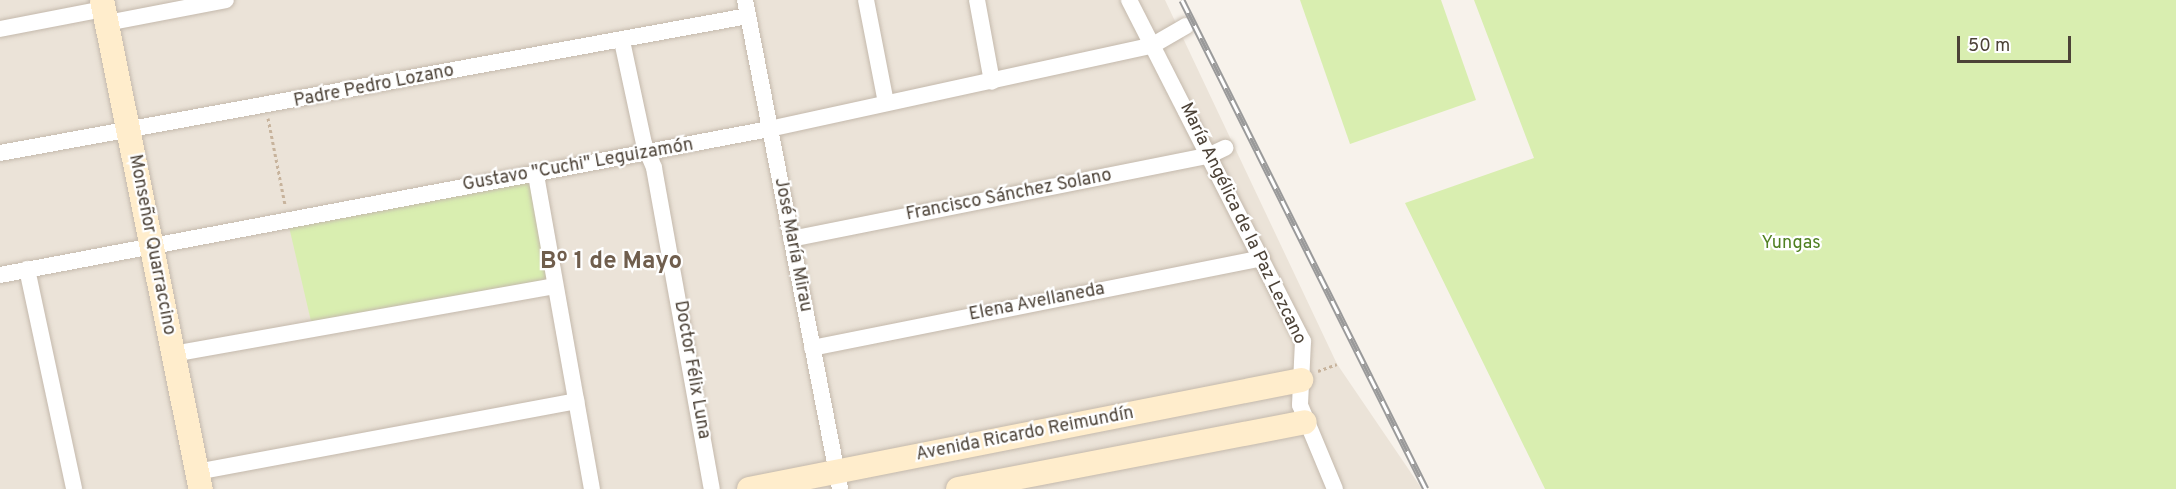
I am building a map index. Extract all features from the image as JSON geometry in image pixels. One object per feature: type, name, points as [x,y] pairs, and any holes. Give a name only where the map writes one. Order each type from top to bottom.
[{"type":"street","points":[[0,29],[104,11],[226,0]]},
{"type":"street","points":[[866,0],[886,103]]},
{"type":"street","points":[[976,0],[992,82]]},
{"type":"street","name":"María Angélica de la Paz Lezcano","points":[[1129,0],[1217,152],[1262,258],[1303,341],[1300,405],[1305,422],[1335,489]]},
{"type":"street","name":"Padre Pedro Lozano","points":[[0,153],[113,132],[128,133],[622,41],[746,8]]},
{"type":"street","name":"José María Mirau","points":[[746,8],[838,481]]},
{"type":"street","name":"Monseñor Quarraccino","points":[[104,11],[199,480]]},
{"type":"street","name":"Gustavo \"Cuchi\" Leguizamón","points":[[0,275],[150,244],[536,175],[769,129],[1153,45],[1186,26]]},
{"type":"street","name":"Doctor Félix Luna","points":[[622,41],[648,154],[654,168],[712,489]]},
{"type":"street","name":"Francisco Sánchez Solano","points":[[791,239],[1217,152]]},
{"type":"street","points":[[536,175],[592,489]]},
{"type":"street","name":"Elena Avellaneda","points":[[812,348],[1262,258]]},
{"type":"street","points":[[27,269],[74,489]]},
{"type":"street","points":[[173,354],[555,286]]},
{"type":"street","name":"Avenida Ricardo Reimundín","points":[[749,489],[838,481],[1300,380]]},
{"type":"street","points":[[199,480],[576,401]]},
{"type":"street","points":[[958,489],[1305,422]]},
{"type":"path","points":[[266,107],[287,218]]},
{"type":"shaded area","points":[[0,0],[1165,0],[1337,364],[1422,489],[0,489]]},
{"type":"green space","points":[[1300,0],[1441,0],[1476,100],[1350,144]]},
{"type":"green space","name":"Yungas","points":[[1474,0],[2176,0],[2176,489],[1545,489],[1405,203],[1534,158]]},
{"type":"green space","points":[[536,175],[555,286],[313,330],[287,218]]},
{"type":"railway","points":[[1182,0],[1426,489]]},
{"type":"district","name":"Bº 1 de Mayo","points":[[611,263]]}]
